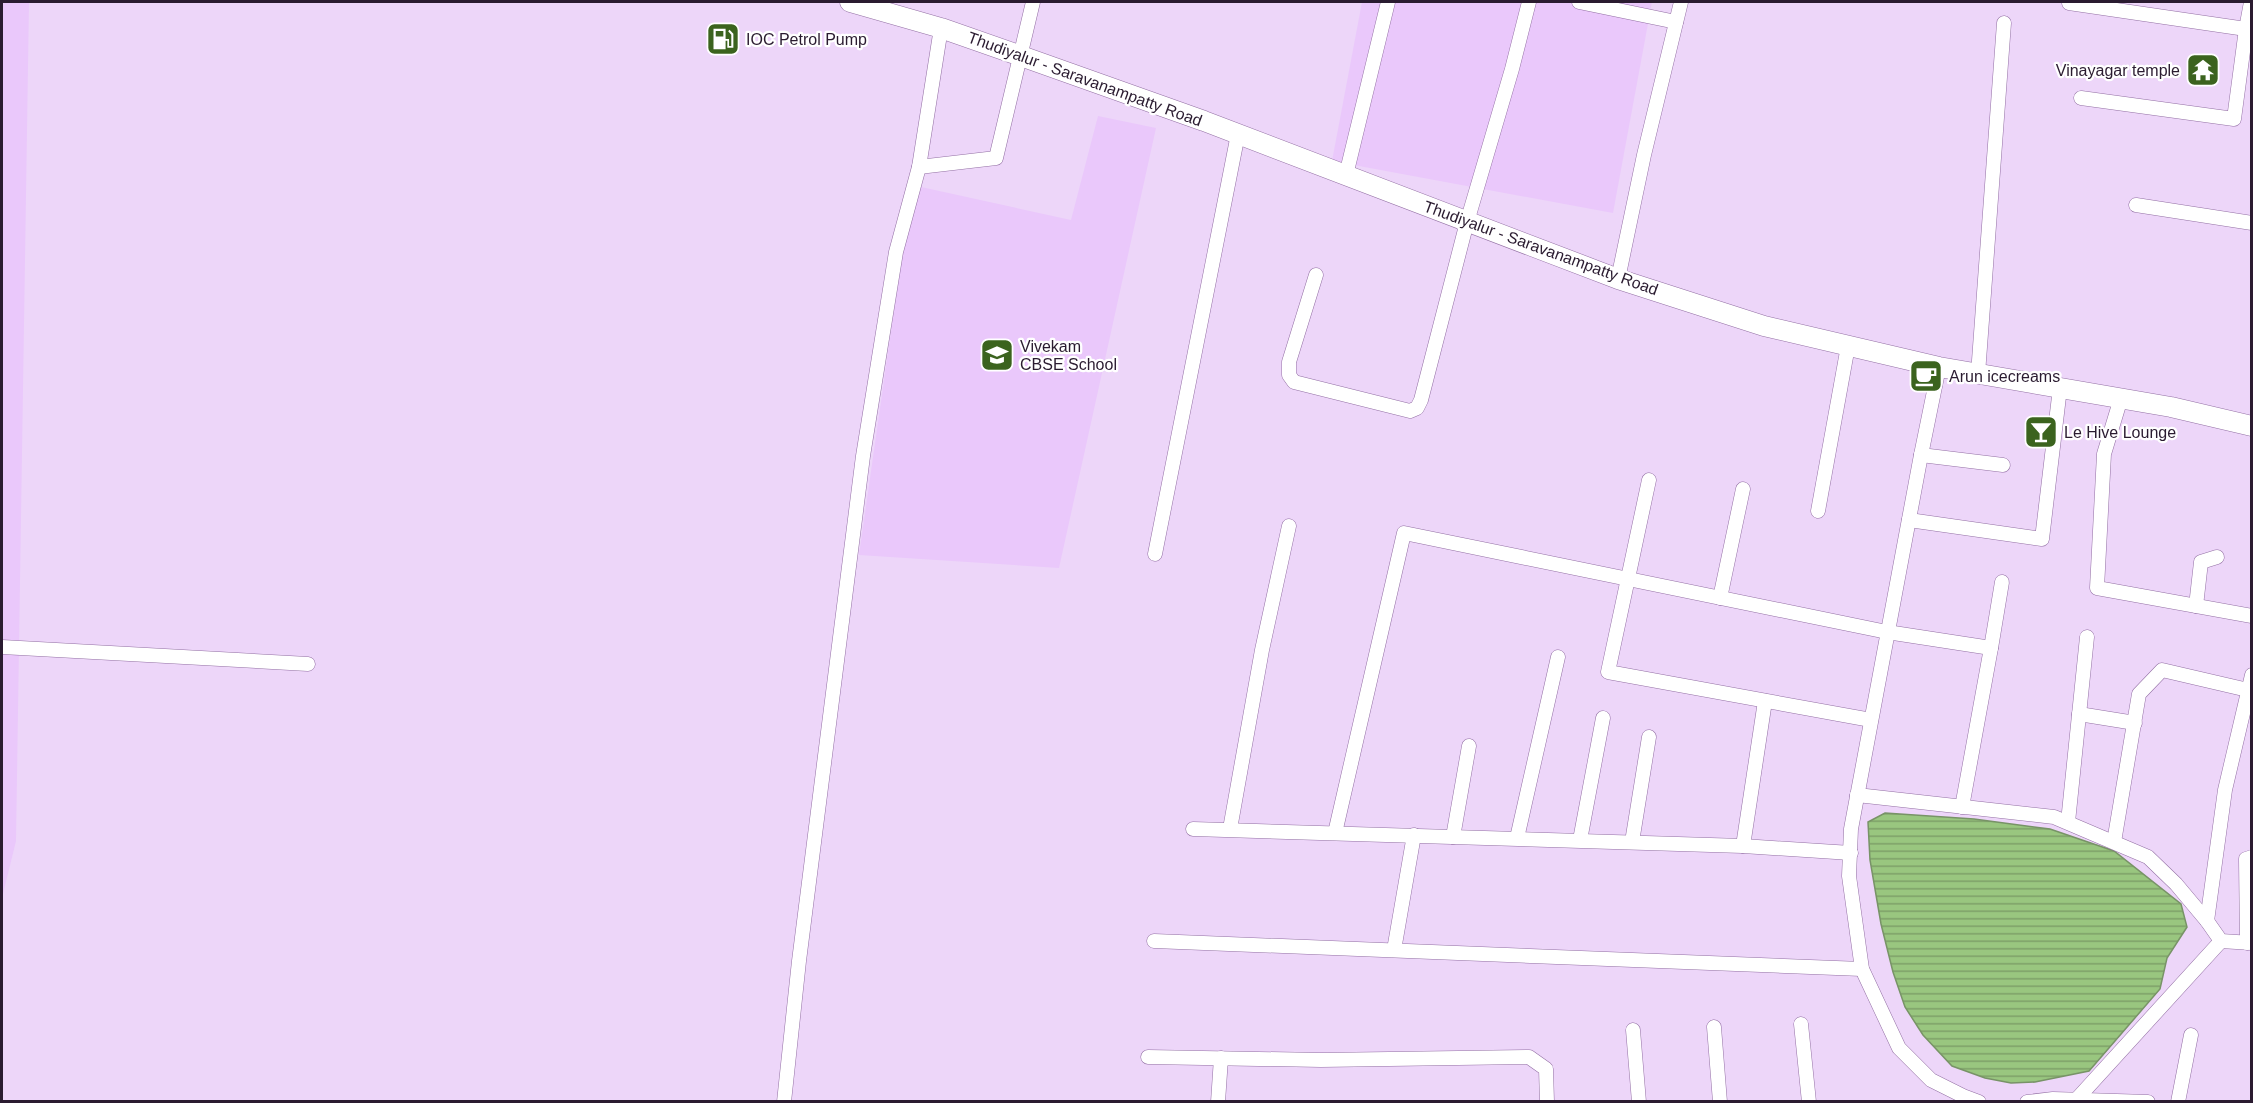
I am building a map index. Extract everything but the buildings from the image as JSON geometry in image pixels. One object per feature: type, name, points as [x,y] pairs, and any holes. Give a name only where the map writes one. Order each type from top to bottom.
[{"type":"main road","name":"Thudiyalur - Saravanampatty Road","points":[[850,2],[941,28],[1021,56],[1238,134],[1618,279],[1764,326],[1940,367],[2171,407],[2252,426]]},
{"type":"street","points":[[919,167],[996,158],[1033,2]]},
{"type":"street","points":[[1346,175],[1388,2]]},
{"type":"street","points":[[1316,275],[1289,362],[1290,375],[1294,382],[1410,411],[1417,408],[1529,2]]},
{"type":"street","points":[[1579,2],[1676,22]]},
{"type":"street","points":[[1618,279],[1681,2]]},
{"type":"street","points":[[2081,98],[2234,119],[2249,29],[2251,2]]},
{"type":"street","points":[[2069,3],[2249,29]]},
{"type":"street","points":[[1978,374],[2004,23]]},
{"type":"street","points":[[784,1101],[799,961],[863,456],[896,252],[919,167],[941,28]]},
{"type":"street","points":[[1155,554],[1238,134]]},
{"type":"street","points":[[2136,205],[2252,223]]},
{"type":"street","points":[[1818,511],[1848,346]]},
{"type":"street","points":[[1940,367],[1857,795],[1851,829],[1849,876],[1862,969],[1899,1048],[1931,1080],[1963,1096],[1979,1101]]},
{"type":"street","points":[[1909,520],[2042,538],[2060,388]]},
{"type":"street","points":[[2121,398],[2104,454],[2097,588],[2252,616]]},
{"type":"street","points":[[1921,456],[2003,465]]},
{"type":"street","points":[[1649,480],[1608,672],[1871,720]]},
{"type":"street","points":[[1720,598],[1743,489]]},
{"type":"street","points":[[1230,829],[1262,650],[1284,554],[1288,526]]},
{"type":"street","points":[[1335,833],[1404,533],[1887,632],[1991,648]]},
{"type":"street","points":[[2196,606],[2201,562],[2217,557]]},
{"type":"street","points":[[1962,807],[2002,582]]},
{"type":"street","points":[[2068,822],[2087,637]]},
{"type":"street","points":[[2,647],[308,664]]},
{"type":"street","points":[[1517,838],[1558,657]]},
{"type":"street","points":[[2114,842],[2139,694],[2163,670],[2250,691]]},
{"type":"street","points":[[2207,921],[2225,790],[2252,675]]},
{"type":"street","points":[[1743,846],[1765,701]]},
{"type":"street","points":[[2079,714],[2135,723]]},
{"type":"street","points":[[1580,840],[1603,718]]},
{"type":"street","points":[[1632,842],[1649,737]]},
{"type":"street","points":[[1453,837],[1469,746]]},
{"type":"street","points":[[1857,795],[2054,818],[2068,822],[2148,858],[2176,884],[2221,941]]},
{"type":"street","points":[[1193,829],[1580,840],[1743,846],[1851,853]]},
{"type":"street","points":[[1394,950],[1414,836]]},
{"type":"street","points":[[2221,941],[2249,943],[2246,859],[2252,857]]},
{"type":"street","points":[[1154,941],[1862,969]]},
{"type":"street","points":[[2076,1100],[2221,941]]},
{"type":"street","points":[[1801,1024],[1809,1101]]},
{"type":"street","points":[[1714,1027],[1720,1101]]},
{"type":"street","points":[[1634,1030],[1639,1101]]},
{"type":"street","points":[[2178,1101],[2191,1035]]},
{"type":"street","points":[[1148,1057],[1321,1060],[1529,1057],[1546,1069],[1547,1101]]},
{"type":"street","points":[[1218,1101],[1221,1058]]},
{"type":"street","points":[[2027,1101],[2148,1101]]},
{"type":"shaded area","points":[[2,2],[29,2],[16,841],[2,898]]},
{"type":"shaded area","points":[[1362,2],[1652,2],[1613,213],[1332,161]]},
{"type":"shaded area","name":"Vivekam CBSE School","points":[[1098,116],[1156,128],[1059,568],[859,555],[912,185],[1071,220]]},
{"type":"shaded area","points":[[1885,813],[1974,819],[2050,829],[2114,851],[2181,904],[2187,927],[2167,958],[2160,989],[2089,1071],[2035,1082],[2011,1083],[1985,1078],[1952,1066],[1923,1035],[1905,1007],[1893,972],[1881,924],[1870,860],[1868,822]]},
{"type":"place","name":"IOC Petrol Pump","points":[[723,39]]},
{"type":"place","name":"Vinayagar temple","points":[[2203,70]]},
{"type":"place","name":"Vivekam CBSE School","points":[[997,355]]},
{"type":"place","name":"Arun icecreams","points":[[1926,376]]},
{"type":"place","name":"Le Hive Lounge","points":[[2041,432]]}]
